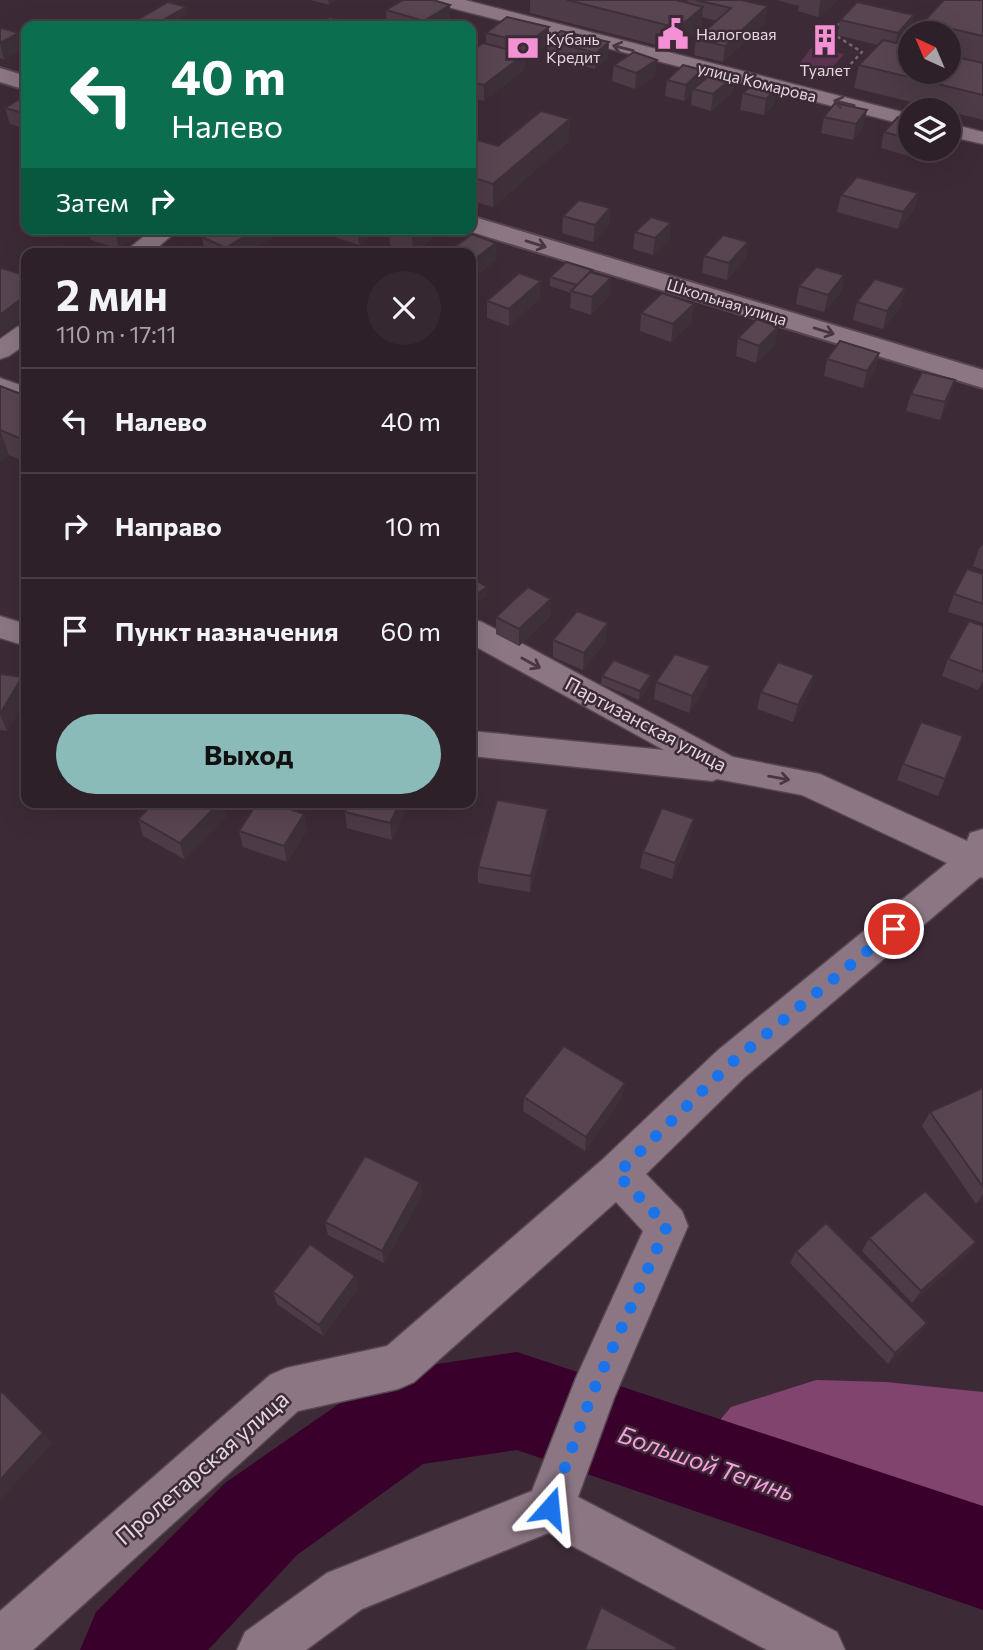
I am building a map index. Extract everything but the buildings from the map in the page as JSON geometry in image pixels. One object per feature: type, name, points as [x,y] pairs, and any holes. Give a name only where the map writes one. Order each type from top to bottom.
[{"type":"street","name":"улица Комарова","points":[[443,0],[898,117]]},
{"type":"street","points":[[476,21],[507,0]]},
{"type":"street","points":[[0,75],[21,81]]},
{"type":"street","points":[[961,132],[983,138]]},
{"type":"street","name":"Школьная улица","points":[[476,226],[983,379]]},
{"type":"street","points":[[142,248],[160,235]]},
{"type":"street","points":[[0,351],[21,336]]},
{"type":"street","points":[[0,386],[21,394]]},
{"type":"street","points":[[0,627],[21,633]]},
{"type":"street","name":"Партизанская улица","points":[[476,633],[726,769],[808,783],[980,856]]},
{"type":"street","points":[[476,744],[726,769]]},
{"type":"street","name":"Пролетарская улица","points":[[0,1645],[286,1391],[398,1366],[617,1174],[730,1064],[980,856]]},
{"type":"street","points":[[263,1650],[345,1591],[550,1508],[592,1394],[667,1226],[617,1174]]},
{"type":"street","points":[[550,1508],[819,1650]]},
{"type":"path","points":[[819,97],[862,52],[830,32],[849,13]]},
{"type":"shaded area","points":[[812,47],[844,54],[830,70],[799,64]]},
{"type":"shaded area","points":[[816,1380],[886,1382],[983,1392],[983,1583],[944,1500],[804,1543],[664,1486],[731,1407]]},
{"type":"waterway","name":"Большой Тегинь","points":[[134,1650],[261,1519],[404,1418],[517,1401],[983,1558]]},
{"type":"place","name":"Налоговая","points":[[673,34]]},
{"type":"place","name":"Туалет","points":[[825,40]]},
{"type":"place","name":"Кубань Кредит","points":[[523,48]]},
{"type":"route","points":[[550,1508],[592,1394],[667,1226],[617,1174],[730,1064],[894,929]]}]
